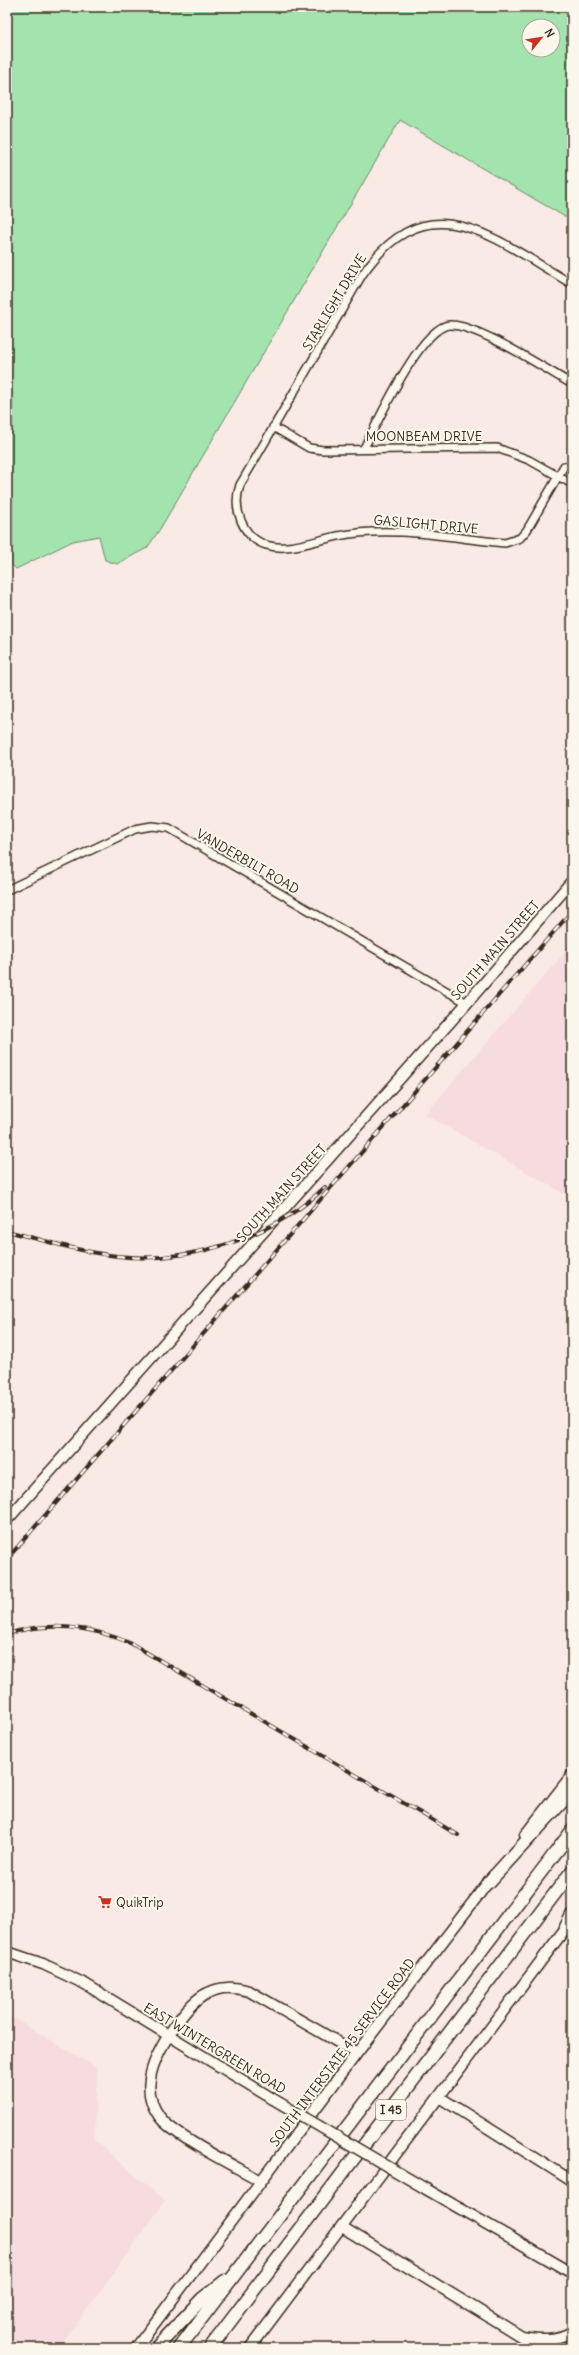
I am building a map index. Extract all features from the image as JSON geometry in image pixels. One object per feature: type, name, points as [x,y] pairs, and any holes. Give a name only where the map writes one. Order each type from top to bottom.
[{"type":"highway","points":[[489,1882],[572,1791]]},
{"type":"highway","name":"I 45","points":[[179,2348],[572,1831]]},
{"type":"highway","name":"I 45","points":[[210,2348],[572,1871]]},
{"type":"highway","points":[[569,1923],[572,1915]]},
{"type":"highway","points":[[156,2348],[202,2298],[237,2272]]},
{"type":"main road","name":"SOUTH MAIN STREET","points":[[7,1520],[467,1003],[572,881]]},
{"type":"main road","name":"SOUTH INTERSTATE 45 SERVICE ROAD","points":[[136,2348],[357,2053],[572,1775]]},
{"type":"main road","points":[[250,2348],[569,1923]]},
{"type":"main road","name":"EAST WINTERGREEN ROAD","points":[[7,1952],[43,1964],[86,1984],[273,2099],[572,2273]]},
{"type":"main road","points":[[261,2181],[177,2133],[159,2116],[152,2102],[150,2078],[155,2062],[170,2035],[196,2000],[215,1990],[234,1987],[248,1991],[357,2053]]},
{"type":"main road","points":[[439,2097],[572,2181]]},
{"type":"main road","points":[[342,2227],[522,2337],[540,2340],[558,2338],[572,2332]]},
{"type":"street","name":"STARLIGHT DRIVE","points":[[273,427],[374,258],[400,235],[430,223],[448,222],[482,232],[572,284]]},
{"type":"street","points":[[364,448],[421,346],[432,334],[449,325],[467,329],[500,343],[572,384]]},
{"type":"street","name":"MOONBEAM DRIVE","points":[[273,427],[310,448],[323,450],[364,448],[497,448],[529,460],[572,484]]},
{"type":"street","name":"GASLIGHT DRIVE","points":[[273,427],[237,494],[239,516],[244,528],[255,539],[267,545],[292,546],[345,534],[376,531],[512,542],[520,538],[526,530],[559,477],[564,466]]},
{"type":"street","name":"VANDERBILT ROAD","points":[[7,890],[135,829],[152,826],[169,828],[467,1003]]},
{"type":"shaded area","points":[[572,944],[572,1198],[425,1114]]},
{"type":"shaded area","points":[[7,2014],[97,2068],[94,2140],[165,2201],[59,2348],[7,2348]]},
{"type":"green space","points":[[7,7],[572,7],[572,221],[400,120],[160,529],[147,548],[117,564],[105,560],[99,536],[73,541],[16,569],[7,560]]},
{"type":"railway","points":[[7,1559],[572,911]]},
{"type":"railway","points":[[7,1231],[75,1249],[103,1254],[145,1257],[173,1256],[228,1244],[255,1233],[304,1205],[325,1187]]},
{"type":"railway","points":[[7,1634],[38,1628],[70,1627],[101,1633],[132,1644],[458,1835]]},
{"type":"place","name":"QuikTrip","points":[[105,1902]]}]
